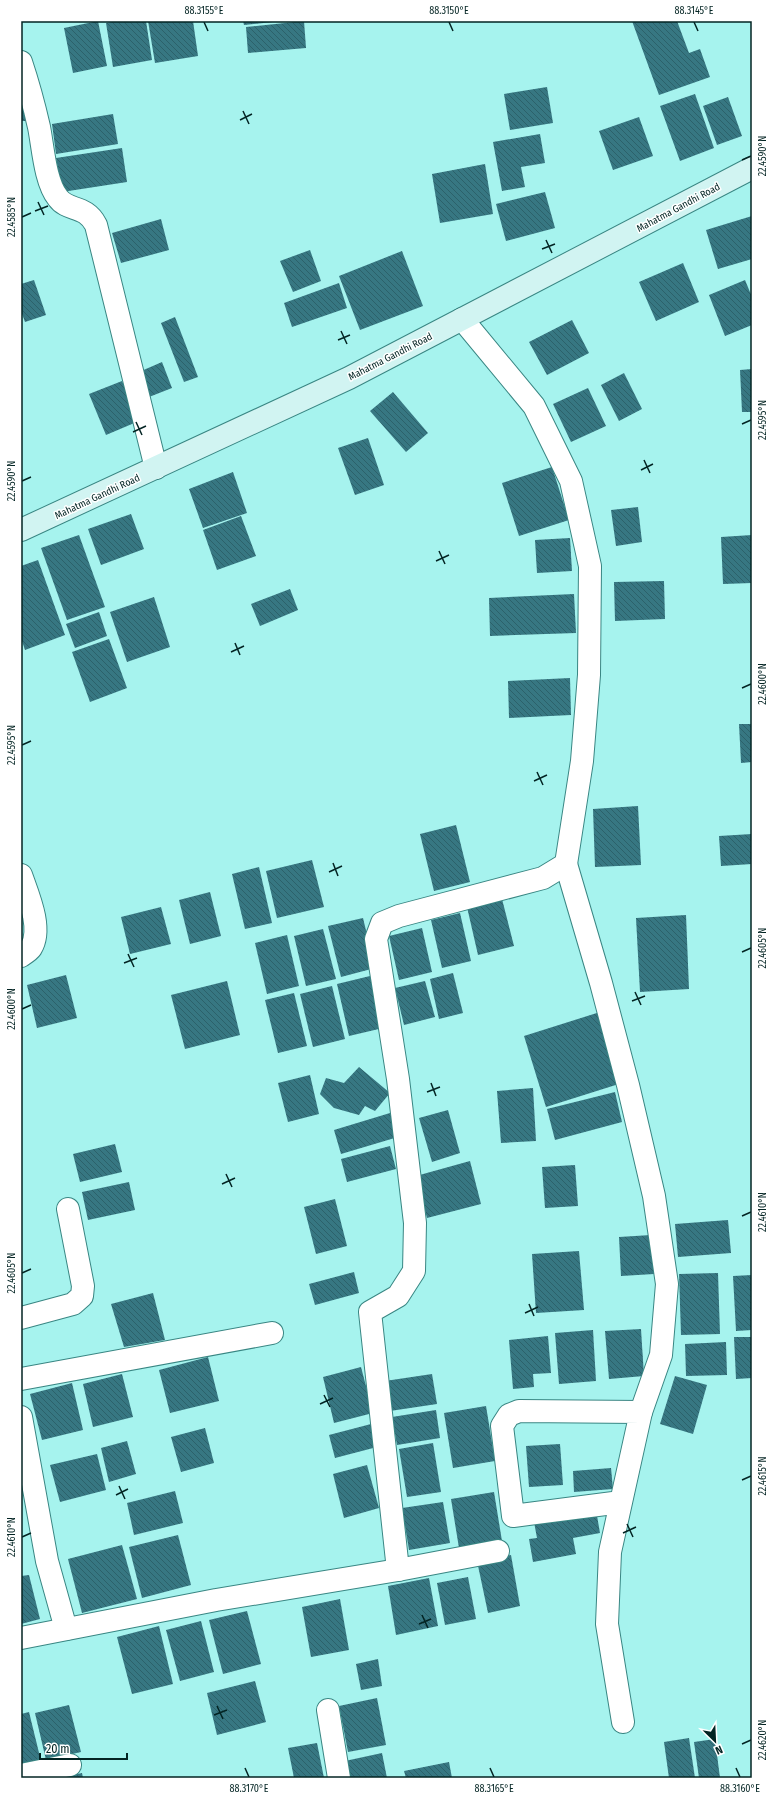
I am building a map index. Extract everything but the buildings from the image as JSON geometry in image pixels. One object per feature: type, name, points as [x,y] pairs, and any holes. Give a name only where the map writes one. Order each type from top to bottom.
[{"type":"main road","name":"Mahatma Gandhi Road","points":[[21,530],[349,378],[752,168]]},
{"type":"street","points":[[21,62],[38,125],[51,185],[58,199],[67,205],[81,210],[91,216],[96,225],[156,468]]},
{"type":"street","points":[[462,320],[534,406],[571,481],[590,566],[589,675],[582,761],[566,864],[601,983],[628,1085],[654,1196],[667,1284],[661,1355],[641,1412],[610,1552],[607,1624],[623,1722]]},
{"type":"street","points":[[398,1570],[370,1312],[398,1296],[414,1271],[414,1223],[398,1079],[376,939],[382,923],[399,916],[543,878],[566,864]]},
{"type":"street","points":[[21,875],[30,901],[36,930],[31,948],[21,956]]},
{"type":"street","points":[[21,1318],[73,1304],[82,1296],[83,1286],[68,1209]]},
{"type":"street","points":[[21,1379],[272,1333]]},
{"type":"street","points":[[621,1502],[513,1516],[502,1426],[509,1415],[519,1411],[641,1412]]},
{"type":"street","points":[[21,1417],[47,1561],[66,1629]]},
{"type":"street","points":[[21,1638],[216,1600],[398,1570],[498,1551]]},
{"type":"street","points":[[328,1710],[339,1778]]},
{"type":"street","points":[[21,1775],[70,1765]]}]
